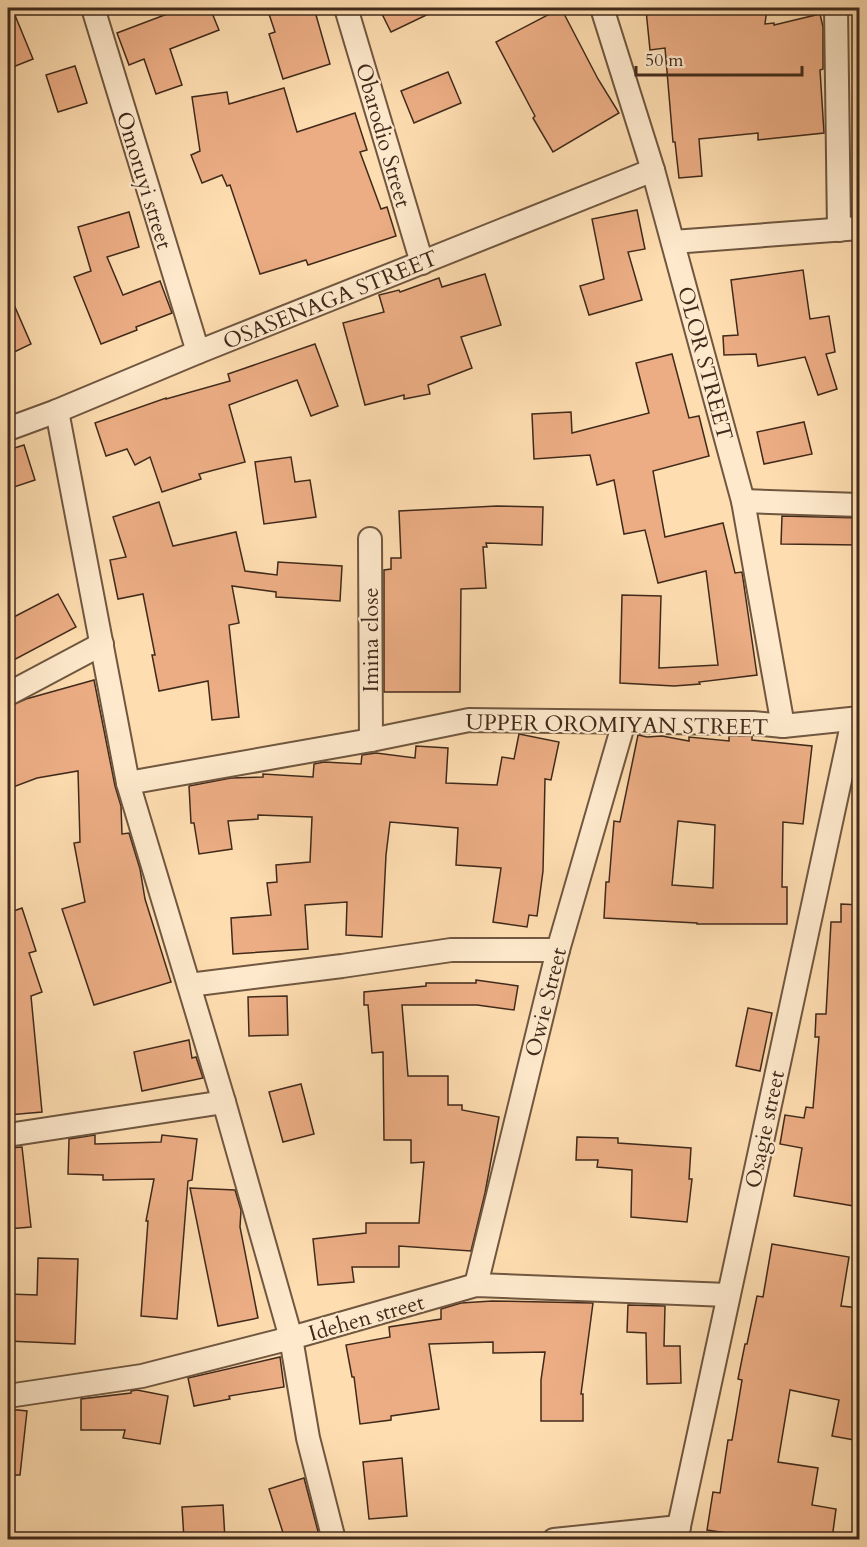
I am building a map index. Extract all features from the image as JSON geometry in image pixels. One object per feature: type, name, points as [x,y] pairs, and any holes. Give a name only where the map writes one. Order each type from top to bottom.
[{"type":"street","name":"Omoruyi street","points":[[93,8],[198,352]]},
{"type":"street","name":"Obarodio Street","points":[[346,8],[422,263]]},
{"type":"street","name":"OLOR STREET","points":[[602,8],[653,170],[743,501],[783,726]]},
{"type":"street","points":[[673,242],[849,229],[836,8]]},
{"type":"street","name":"OSASENAGA STREET","points":[[8,429],[653,170]]},
{"type":"street","points":[[57,411],[128,783],[224,1102],[291,1338],[308,1438],[334,1539]]},
{"type":"street","points":[[743,501],[860,505]]},
{"type":"street","name":"Imina close","points":[[370,539],[371,740]]},
{"type":"street","points":[[8,694],[102,644]]},
{"type":"street","name":"UPPER OROMIYAN STREET","points":[[128,783],[371,740],[469,720],[753,723],[783,726],[856,719]]},
{"type":"street","name":"Osagie street","points":[[678,1533],[728,1295],[856,719]]},
{"type":"street","name":"Owie Street","points":[[476,1286],[558,950],[624,722]]},
{"type":"street","points":[[189,985],[451,950],[558,950]]},
{"type":"street","points":[[8,1135],[224,1102]]},
{"type":"street","name":"Idehen street","points":[[8,1396],[142,1376],[291,1338],[476,1286],[728,1295]]},
{"type":"street","points":[[554,1539],[678,1533]]},
{"type":"building","points":[[8,8],[12,8],[33,59],[8,69]]},
{"type":"building","points":[[183,8],[210,8],[219,30],[170,49],[182,85],[156,94],[144,59],[129,65],[117,33]]},
{"type":"building","points":[[267,8],[314,8],[330,64],[283,79],[269,34],[275,32]]},
{"type":"building","points":[[379,8],[441,8],[391,32]]},
{"type":"building","points":[[561,8],[598,79],[619,113],[553,152],[533,118],[535,116],[496,42]]},
{"type":"building","points":[[714,8],[715,12],[767,8],[765,24],[774,23],[774,25],[820,14],[823,27],[823,69],[820,70],[824,133],[758,140],[758,133],[699,139],[702,176],[679,178],[675,142],[673,142],[665,48],[650,50],[646,10]]},
{"type":"building","points":[[75,66],[87,103],[58,112],[46,75]]},
{"type":"building","points":[[448,72],[461,103],[414,123],[401,91]]},
{"type":"building","points":[[284,88],[297,132],[355,113],[367,150],[360,152],[381,209],[387,207],[396,236],[308,265],[306,260],[260,274],[230,185],[227,186],[222,175],[202,183],[191,155],[200,151],[192,97],[227,92],[229,104]]},
{"type":"building","points":[[637,210],[645,249],[628,252],[642,300],[589,315],[580,286],[604,279],[592,219]]},
{"type":"building","points":[[129,212],[139,247],[107,257],[123,295],[160,281],[172,313],[101,344],[74,277],[91,271],[78,227]]},
{"type":"building","points":[[803,270],[810,319],[829,316],[835,352],[826,354],[837,389],[818,395],[805,357],[758,366],[756,354],[724,355],[723,336],[738,335],[731,280]]},
{"type":"building","points":[[485,274],[501,325],[461,337],[472,368],[428,385],[430,394],[404,399],[404,395],[365,405],[343,323],[384,312],[379,295],[399,290],[400,292],[439,278],[442,287]]},
{"type":"building","points":[[8,291],[31,344],[8,355]]},
{"type":"building","points":[[315,344],[338,406],[311,416],[297,380],[229,405],[245,462],[199,474],[201,479],[162,492],[150,457],[135,465],[127,449],[106,456],[95,423],[166,398],[230,381],[228,374]]},
{"type":"building","points":[[672,354],[689,418],[699,416],[709,456],[653,471],[665,537],[723,523],[735,573],[742,572],[757,675],[674,686],[620,683],[622,595],[661,596],[659,668],[718,665],[706,571],[658,583],[645,530],[624,534],[614,480],[597,485],[590,455],[534,459],[532,414],[571,412],[572,433],[649,413],[636,363]]},
{"type":"building","points":[[804,422],[812,454],[764,464],[757,432]]},
{"type":"building","points":[[24,445],[35,480],[8,489],[8,450]]},
{"type":"building","points":[[291,457],[295,482],[310,480],[316,517],[264,524],[255,462]]},
{"type":"building","points":[[159,502],[173,546],[236,532],[245,571],[277,575],[278,562],[342,566],[340,601],[276,597],[276,592],[232,586],[239,623],[229,625],[239,717],[212,720],[208,681],[159,691],[152,655],[155,655],[143,594],[118,599],[110,560],[126,557],[113,517]]},
{"type":"building","points":[[497,506],[543,507],[542,545],[486,543],[487,547],[483,547],[486,588],[461,589],[460,692],[384,692],[384,570],[391,569],[391,558],[401,558],[399,511]]},
{"type":"building","points":[[782,516],[860,518],[860,545],[781,544]]},
{"type":"building","points":[[58,594],[76,627],[8,663],[8,620]]},
{"type":"building","points":[[94,680],[121,806],[122,834],[129,833],[140,869],[145,899],[171,982],[94,1005],[62,909],[85,902],[74,843],[80,842],[78,771],[37,778],[8,789],[8,707],[26,699]]},
{"type":"building","points":[[519,734],[559,742],[551,780],[545,779],[543,871],[537,916],[529,915],[527,927],[493,922],[501,868],[456,865],[458,828],[390,822],[382,937],[346,935],[347,902],[305,905],[308,949],[233,954],[231,918],[271,915],[267,883],[277,882],[276,865],[310,862],[312,817],[258,815],[258,819],[228,821],[232,849],[199,854],[194,823],[191,823],[189,786],[231,778],[263,777],[263,774],[313,777],[314,764],[324,762],[361,764],[362,755],[376,753],[415,758],[416,746],[448,748],[446,783],[497,785],[502,757],[514,759]]},
{"type":"building","points":[[638,735],[662,736],[689,741],[689,737],[729,741],[729,736],[752,736],[752,740],[812,746],[803,824],[783,822],[782,887],[787,887],[787,924],[697,924],[604,918],[614,821],[620,822]],"holes":[[[678,821],[715,825],[713,888],[672,885]]]},
{"type":"building","points":[[841,904],[860,905],[860,1207],[794,1196],[802,1148],[780,1144],[785,1115],[804,1118],[806,1107],[813,1108],[819,1037],[815,1037],[816,1014],[826,1014],[831,922],[841,922]]},
{"type":"building","points":[[22,908],[36,951],[29,953],[42,992],[31,996],[42,1112],[8,1115],[8,913]]},
{"type":"building","points":[[476,980],[518,986],[514,1010],[477,1005],[402,1005],[408,1076],[448,1076],[448,1105],[462,1105],[462,1110],[499,1117],[485,1193],[471,1251],[399,1246],[399,1267],[352,1267],[354,1282],[318,1285],[313,1239],[366,1233],[366,1223],[419,1223],[424,1162],[411,1163],[411,1140],[384,1140],[383,1052],[372,1053],[368,1005],[364,1005],[364,992],[426,986],[426,983],[476,983]]},
{"type":"building","points":[[287,996],[288,1035],[249,1036],[248,997]]},
{"type":"building","points":[[748,1008],[772,1013],[760,1071],[736,1066]]},
{"type":"building","points":[[189,1040],[192,1058],[196,1057],[203,1078],[142,1091],[134,1052]]},
{"type":"building","points":[[301,1084],[314,1134],[283,1142],[269,1092]]},
{"type":"building","points":[[95,1135],[95,1144],[161,1142],[162,1135],[197,1139],[192,1180],[188,1181],[177,1319],[141,1316],[148,1221],[146,1221],[154,1179],[103,1180],[103,1175],[68,1174],[69,1139]]},
{"type":"building","points":[[577,1137],[618,1138],[618,1143],[691,1148],[689,1179],[692,1179],[687,1222],[631,1217],[632,1170],[597,1167],[598,1160],[576,1160]]},
{"type":"building","points":[[22,1147],[31,1227],[8,1229],[8,1148]]},
{"type":"building","points":[[190,1188],[235,1190],[241,1210],[240,1227],[258,1318],[218,1326]]},
{"type":"building","points":[[772,1244],[849,1257],[841,1306],[860,1308],[860,1441],[832,1436],[839,1400],[790,1390],[778,1462],[818,1468],[812,1505],[836,1509],[832,1539],[766,1539],[707,1530],[713,1492],[720,1493],[728,1440],[732,1440],[742,1380],[738,1379],[745,1344],[747,1344],[757,1296],[763,1297]]},
{"type":"building","points":[[38,1258],[78,1259],[75,1344],[8,1341],[8,1294],[37,1295]]},
{"type":"building","points":[[492,1301],[593,1303],[581,1394],[583,1394],[583,1421],[541,1421],[541,1380],[545,1352],[493,1353],[493,1342],[429,1344],[439,1409],[391,1416],[391,1420],[360,1424],[354,1377],[352,1377],[346,1345],[390,1337],[389,1327],[441,1319],[441,1309],[461,1303]]},
{"type":"building","points":[[628,1305],[665,1306],[664,1346],[680,1346],[681,1383],[647,1384],[646,1333],[627,1332]]},
{"type":"building","points":[[280,1357],[284,1387],[229,1396],[230,1399],[194,1406],[188,1378]]},
{"type":"building","points":[[137,1390],[168,1396],[160,1444],[123,1438],[125,1430],[81,1430],[81,1399],[131,1393]]},
{"type":"building","points":[[8,1409],[27,1411],[20,1475],[8,1475]]},
{"type":"building","points":[[402,1458],[407,1516],[369,1519],[363,1462]]},
{"type":"building","points":[[304,1478],[320,1539],[285,1539],[269,1489]]},
{"type":"building","points":[[223,1505],[225,1539],[184,1539],[182,1507]]}]
